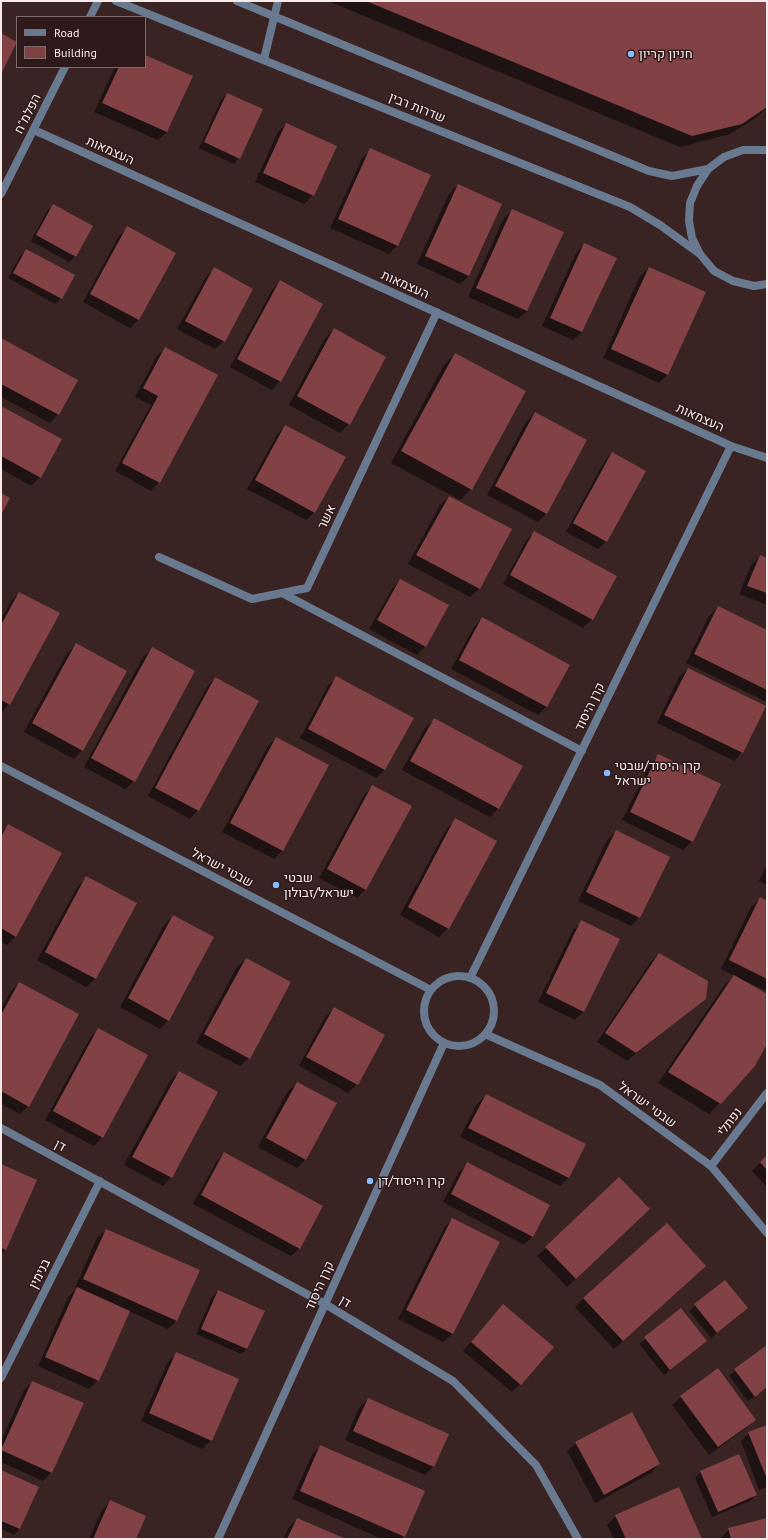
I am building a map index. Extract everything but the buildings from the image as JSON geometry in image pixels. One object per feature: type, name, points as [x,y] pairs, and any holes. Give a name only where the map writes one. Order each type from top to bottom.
[{"type":"street","points":[[90,16],[98,1]]},
{"type":"street","name":"שדרות רבין","points":[[116,1],[630,207],[660,225],[700,254]]},
{"type":"street","points":[[237,1],[649,171],[672,176],[708,169]]},
{"type":"street","points":[[264,60],[278,1]]},
{"type":"street","name":"הפלמ\"ח","points":[[1,194],[65,68]]},
{"type":"street","name":"העצמאות","points":[[34,130],[731,446],[767,458]]},
{"type":"street","points":[[766,147],[744,150],[724,157],[708,169],[697,186],[690,203],[688,220],[692,238],[700,254],[714,270],[733,281],[754,286],[767,284]]},
{"type":"street","name":"אשר","points":[[159,557],[252,600],[307,588],[437,312]]},
{"type":"street","name":"קרן היסוד","points":[[470,978],[731,446]]},
{"type":"street","points":[[282,593],[582,751]]},
{"type":"street","name":"שבטי ישראל","points":[[2,768],[431,990]]},
{"type":"street","points":[[459,976],[470,978],[480,984],[488,992],[493,1002],[494,1013],[491,1024],[485,1034],[476,1041],[466,1045],[455,1046],[444,1043],[429,1029],[425,1019],[425,1004],[431,990],[439,983],[448,978],[459,976]]},
{"type":"street","name":"שבטי ישראל","points":[[485,1034],[600,1086],[711,1166],[767,1233]]},
{"type":"street","name":"קרן היסוד","points":[[218,1539],[444,1043]]},
{"type":"street","name":"נפתלי","points":[[711,1166],[767,1093]]},
{"type":"street","name":"דן","points":[[1,1128],[326,1304],[453,1381],[536,1465],[578,1539]]},
{"type":"street","name":"בנימין","points":[[1,1378],[100,1181]]},
{"type":"place","name":"חניון קריון","points":[[631,54]]},
{"type":"place","name":"קרן היסוד/שבטי ישראל","points":[[607,773]]},
{"type":"place","name":"שבטי ישראל/זבולון","points":[[276,885]]},
{"type":"place","name":"קרן היסוד/דן","points":[[370,1181]]}]
